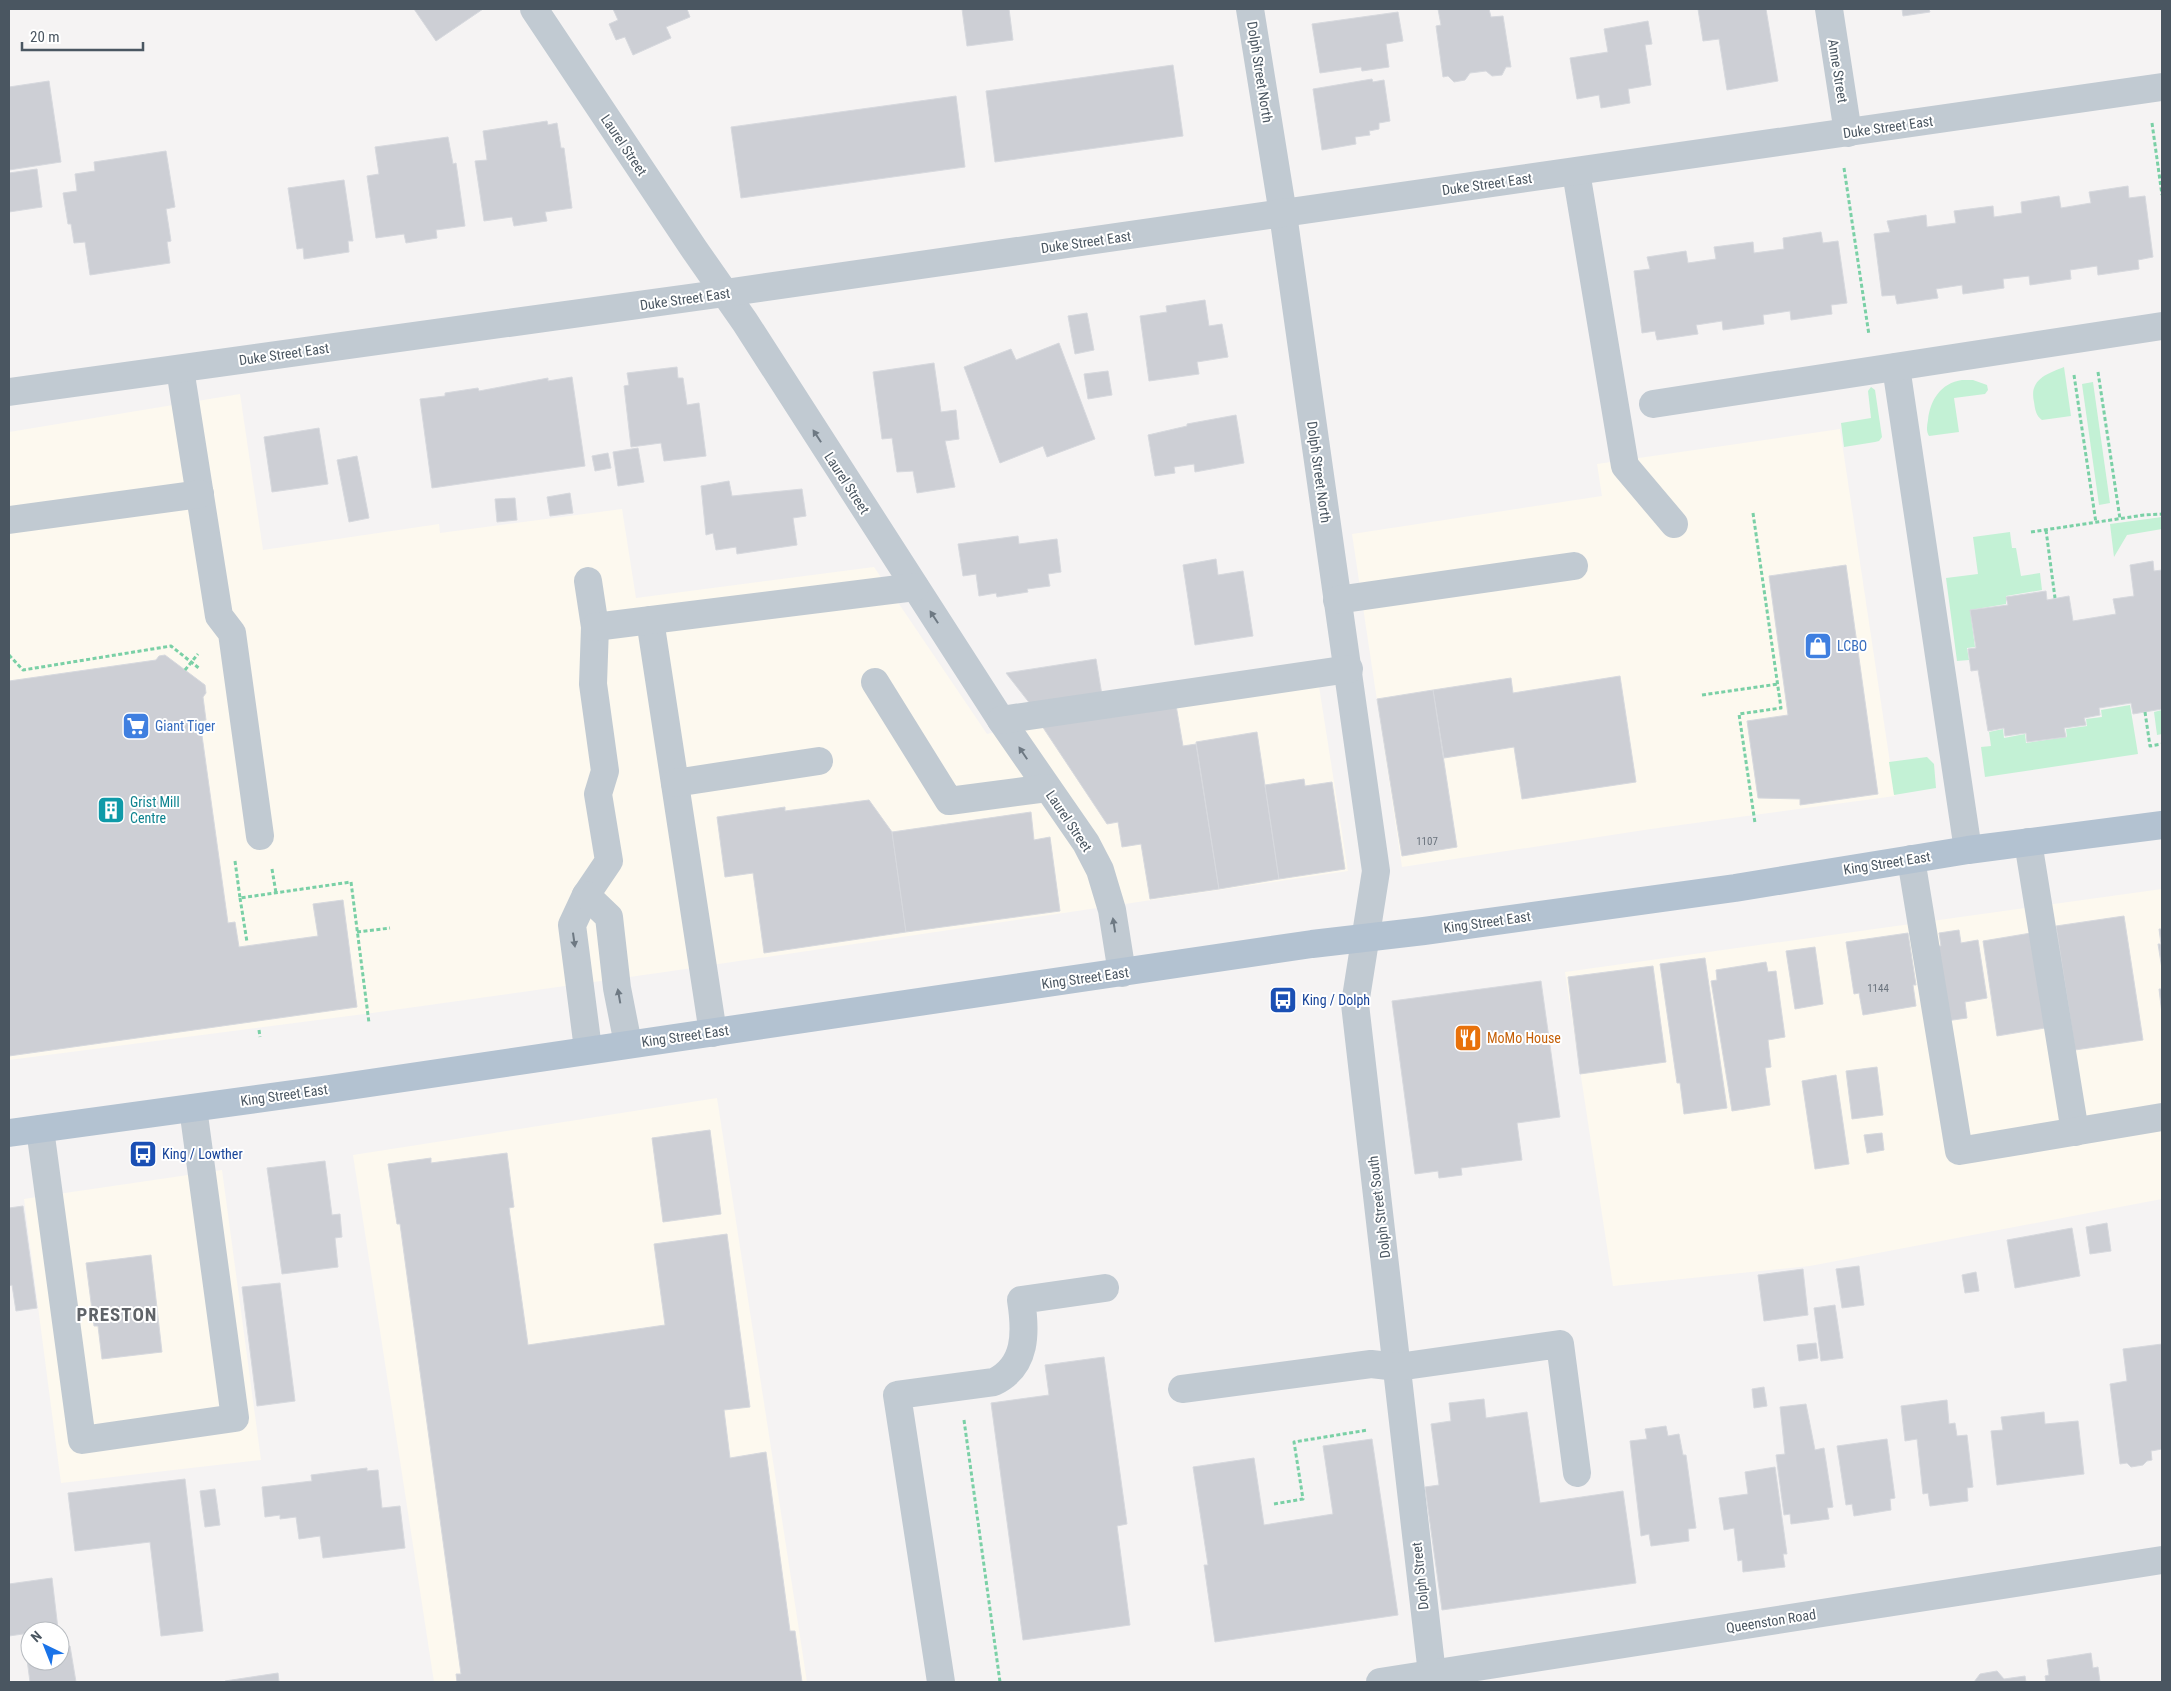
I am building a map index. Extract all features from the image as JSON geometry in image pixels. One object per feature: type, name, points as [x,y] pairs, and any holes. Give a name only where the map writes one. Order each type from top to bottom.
[{"type":"main road","name":"King Street East","points":[[9,1133],[193,1108],[588,1049],[713,1033],[1366,937],[1433,930],[1735,888],[1968,850],[2162,825]]},
{"type":"street","name":"Laurel Street","points":[[534,9],[725,293],[1001,720],[1086,843],[1100,870],[1112,910],[1122,973]]},
{"type":"street","name":"Dolph Street North","points":[[1250,9],[1283,214],[1337,600],[1349,669],[1376,871],[1366,937]]},
{"type":"street","name":"Anne Street","points":[[1829,9],[1848,133]]},
{"type":"street","name":"Duke Street East","points":[[9,392],[1283,214],[2162,87]]},
{"type":"street","points":[[1576,172],[1625,466],[1674,524]]},
{"type":"street","points":[[1653,404],[2162,326]]},
{"type":"street","points":[[1896,367],[1968,850]]},
{"type":"street","points":[[180,369],[219,616],[232,633],[260,836]]},
{"type":"street","points":[[9,520],[200,494]]},
{"type":"street","points":[[1337,600],[1574,566]]},
{"type":"street","points":[[588,581],[595,627],[593,684],[606,771],[598,794],[609,861],[586,895],[572,925],[588,1049]]},
{"type":"street","points":[[595,627],[915,587]]},
{"type":"street","points":[[650,620],[713,1033]]},
{"type":"street","points":[[1001,720],[1349,669]]},
{"type":"street","points":[[875,682],[949,801],[1048,788]]},
{"type":"street","points":[[675,783],[819,761]]},
{"type":"street","points":[[2028,842],[2075,1132]]},
{"type":"street","points":[[1911,859],[1958,1151],[2162,1117]]},
{"type":"street","points":[[586,895],[609,917],[617,988],[628,1044]]},
{"type":"street","name":"Dolph Street South","points":[[1366,937],[1355,1004],[1410,1477]]},
{"type":"street","points":[[40,1129],[82,1440],[235,1418],[193,1108]]},
{"type":"street","points":[[941,1682],[897,1395],[994,1382],[1005,1377],[1013,1369],[1019,1358],[1025,1324],[1022,1300],[1105,1288]]},
{"type":"street","points":[[1182,1389],[1371,1364],[1398,1367],[1560,1344],[1577,1473]]},
{"type":"street","name":"Dolph Street","points":[[1410,1477],[1432,1674]]},
{"type":"street","name":"Queenston Road","points":[[1380,1682],[2162,1560]]},
{"type":"path","points":[[2151,122],[2162,195]]},
{"type":"path","points":[[1844,168],[1870,338]]},
{"type":"path","points":[[2081,339],[2120,519]]},
{"type":"path","points":[[2081,339],[2096,523]]},
{"type":"path","points":[[1753,513],[1781,708],[1739,714],[1755,823]]},
{"type":"path","points":[[2031,532],[2162,514]]},
{"type":"path","points":[[2046,530],[2055,598]]},
{"type":"path","points":[[1702,695],[1778,684]]},
{"type":"path","points":[[2145,712],[2150,746],[2162,744]]},
{"type":"path","points":[[240,898],[246,942]]},
{"type":"path","points":[[357,932],[390,928]]},
{"type":"path","points":[[259,1030],[260,1037]]},
{"type":"path","points":[[959,1387],[1000,1682]]},
{"type":"path","points":[[1274,1504],[1303,1499],[1294,1442],[1369,1430]]},
{"type":"shaded area","points":[[240,394],[263,550],[439,524],[440,533],[622,509],[636,598],[874,567],[987,734],[1315,661],[1348,871],[665,972],[372,1013],[9,1060],[9,432]]},
{"type":"shaded area","points":[[1840,429],[1895,796],[1651,829],[1402,867],[1352,534],[1602,496],[1597,464]]},
{"type":"shaded area","points":[[2162,889],[2162,1199],[1810,1266],[1613,1286],[1565,972]]},
{"type":"shaded area","points":[[717,1098],[807,1682],[434,1682],[353,1155]]},
{"type":"shaded area","points":[[222,1170],[261,1460],[61,1483],[24,1199]]},
{"type":"green space","points":[[2064,367],[2071,416],[2042,420],[2035,410],[2034,388],[2045,375]]},
{"type":"green space","points":[[1962,380],[1973,380],[1987,385],[1988,390],[1985,394],[1954,398],[1959,432],[1929,436],[1927,424],[1934,399],[1948,385]]},
{"type":"green space","points":[[2093,382],[2110,503],[2099,505],[2082,384]]},
{"type":"green space","points":[[1871,387],[1875,390],[1882,437],[1879,441],[1844,447],[1841,423],[1871,418],[1868,391]]},
{"type":"green space","points":[[2162,517],[2162,529],[2127,535],[2114,557],[2110,524]]},
{"type":"green space","points":[[2010,532],[2012,548],[2016,548],[2021,576],[2040,573],[2042,590],[2006,596],[2006,604],[1970,610],[1975,647],[1967,648],[1969,660],[1957,661],[1946,578],[1978,574],[1973,537]]},
{"type":"green space","points":[[2130,705],[2138,754],[1985,777],[1981,747],[1991,746],[1989,732],[2003,729],[2004,738],[2025,734],[2026,743],[2067,737],[2066,729],[2087,726],[2086,719],[2102,717],[2101,710]]},
{"type":"green space","points":[[2162,710],[2162,734],[2157,735],[2154,712]]},
{"type":"green space","points":[[1927,757],[1934,764],[1936,788],[1894,795],[1889,762]]},
{"type":"building","points":[[414,9],[483,9],[436,41]]},
{"type":"building","points":[[613,9],[687,9],[690,17],[666,27],[671,38],[633,55],[625,37],[616,40],[609,24],[618,20]]},
{"type":"building","points":[[962,9],[1009,9],[1013,40],[967,46]]},
{"type":"building","points":[[1438,9],[1489,9],[1491,17],[1503,16],[1511,67],[1506,67],[1502,75],[1492,76],[1486,71],[1470,73],[1465,80],[1454,82],[1448,76],[1443,77],[1436,26],[1441,25]]},
{"type":"building","points":[[1698,9],[1766,9],[1778,81],[1727,90],[1719,39],[1703,41]]},
{"type":"building","points":[[1902,9],[1929,9],[1930,12],[1903,16]]},
{"type":"building","points":[[1398,12],[1403,41],[1386,44],[1389,67],[1362,71],[1361,67],[1320,73],[1312,24]]},
{"type":"building","points":[[1648,21],[1652,44],[1645,45],[1651,85],[1628,89],[1630,103],[1601,108],[1599,95],[1577,99],[1570,58],[1608,52],[1604,29]]},
{"type":"building","points":[[1173,65],[1183,136],[995,162],[986,91]]},
{"type":"building","points":[[1372,79],[1373,82],[1384,80],[1390,121],[1379,123],[1379,129],[1369,131],[1370,135],[1355,137],[1356,144],[1322,150],[1313,89]]},
{"type":"building","points":[[49,81],[61,162],[9,170],[9,87]]},
{"type":"building","points":[[956,96],[965,167],[741,198],[731,127]]},
{"type":"building","points":[[547,121],[548,125],[557,123],[561,148],[564,148],[572,208],[545,212],[547,221],[514,226],[512,217],[484,221],[475,161],[487,160],[483,131]]},
{"type":"building","points":[[448,137],[453,164],[456,163],[465,226],[436,230],[437,238],[406,243],[404,234],[376,238],[367,176],[379,174],[375,147]]},
{"type":"building","points":[[166,151],[175,207],[166,209],[171,241],[167,242],[170,263],[90,275],[85,242],[74,243],[71,224],[68,224],[63,193],[77,191],[75,174],[95,171],[94,162]]},
{"type":"building","points":[[37,169],[42,207],[9,212],[9,173]]},
{"type":"building","points":[[344,180],[353,241],[348,241],[349,252],[304,259],[303,248],[297,249],[288,188]]},
{"type":"building","points":[[2128,186],[2129,198],[2145,196],[2153,257],[2138,260],[2139,269],[2098,275],[2097,266],[2070,270],[2071,279],[2030,285],[2029,276],[2003,279],[2004,288],[1963,294],[1962,285],[1936,289],[1938,298],[1897,304],[1895,295],[1882,296],[1874,234],[1890,232],[1887,221],[1926,215],[1927,227],[1956,223],[1954,211],[1993,206],[1994,217],[2022,213],[2021,202],[2059,196],[2061,208],[2091,203],[2089,192]]},
{"type":"building","points":[[1821,232],[1823,243],[1838,241],[1847,303],[1831,305],[1832,314],[1791,320],[1790,311],[1763,315],[1764,324],[1723,330],[1722,321],[1696,325],[1698,334],[1657,340],[1655,331],[1642,333],[1634,271],[1650,269],[1647,257],[1686,251],[1688,263],[1716,259],[1714,247],[1753,242],[1754,253],[1784,249],[1783,238]]},
{"type":"building","points":[[1205,300],[1209,326],[1222,324],[1228,357],[1197,362],[1199,374],[1149,381],[1140,316],[1167,312],[1166,306]]},
{"type":"building","points":[[1087,313],[1094,350],[1075,354],[1068,316]]},
{"type":"building","points":[[1059,343],[1095,439],[1047,457],[1043,446],[1000,463],[964,367],[1011,349],[1016,360]]},
{"type":"building","points":[[934,363],[941,412],[956,410],[959,439],[945,441],[955,487],[917,493],[913,471],[897,472],[892,438],[882,439],[873,372]]},
{"type":"building","points":[[677,367],[678,378],[683,378],[687,405],[699,403],[706,456],[664,461],[661,443],[631,447],[624,386],[629,385],[627,373]]},
{"type":"building","points":[[1108,371],[1112,395],[1088,399],[1084,374]]},
{"type":"building","points":[[572,377],[585,466],[432,488],[420,399],[445,396],[445,393],[478,388],[479,391],[548,378],[548,381]]},
{"type":"building","points":[[1236,415],[1244,463],[1195,472],[1194,464],[1174,467],[1175,473],[1155,476],[1148,435],[1187,426],[1187,424]]},
{"type":"building","points":[[319,428],[328,484],[272,492],[264,437]]},
{"type":"building","points":[[638,448],[644,482],[618,486],[613,452]]},
{"type":"building","points":[[608,453],[611,468],[595,471],[592,456]]},
{"type":"building","points":[[357,456],[369,518],[349,522],[337,460]]},
{"type":"building","points":[[729,481],[732,496],[802,489],[806,516],[793,518],[797,545],[737,554],[736,547],[716,550],[713,533],[706,535],[701,486]]},
{"type":"building","points":[[570,493],[573,513],[550,516],[547,497]]},
{"type":"building","points":[[515,498],[517,520],[497,522],[495,499]]},
{"type":"building","points":[[1018,536],[1019,544],[1057,539],[1061,572],[1048,574],[1050,586],[1027,589],[1028,592],[997,597],[996,593],[979,596],[976,574],[963,576],[958,544]]},
{"type":"building","points":[[1216,559],[1218,575],[1243,571],[1253,636],[1195,645],[1183,565]]},
{"type":"building","points":[[2153,561],[2154,571],[2162,570],[2162,709],[2133,714],[2131,703],[2099,708],[2100,715],[2084,718],[2086,725],[2064,728],[2066,737],[2027,742],[2026,733],[2005,736],[2004,728],[1988,731],[1978,670],[1971,671],[1968,649],[1976,648],[1970,610],[2008,605],[2006,597],[2046,591],[2047,600],[2069,596],[2073,621],[2116,614],[2113,599],[2134,596],[2130,565]]},
{"type":"building","name":"LCBO","points":[[1846,565],[1878,794],[1800,805],[1800,799],[1758,798],[1747,721],[1788,715],[1769,576]]},
{"type":"building","name":"Grist Mill Centre","points":[[165,655],[205,685],[206,693],[203,697],[206,720],[200,721],[228,923],[235,922],[239,947],[318,936],[313,904],[343,900],[357,1007],[9,1056],[9,681],[156,660],[159,656]]},
{"type":"building","points":[[1096,659],[1102,695],[1031,705],[1006,673]]},
{"type":"building","points":[[1620,676],[1636,782],[1522,799],[1514,747],[1444,758],[1433,690],[1511,678],[1513,693]]},
{"type":"building","points":[[1433,690],[1457,847],[1402,856],[1377,699]]},
{"type":"building","points":[[1176,705],[1183,746],[1196,744],[1219,889],[1150,899],[1141,844],[1122,847],[1118,822],[1107,824],[1042,726]]},
{"type":"building","points":[[1257,732],[1279,879],[1219,889],[1196,742]]},
{"type":"building","points":[[1304,779],[1305,786],[1332,782],[1345,869],[1279,879],[1265,785]]},
{"type":"building","points":[[869,800],[892,832],[906,932],[764,953],[753,873],[725,877],[717,817],[785,807],[785,811]]},
{"type":"building","points":[[1031,812],[1034,840],[1050,837],[1060,911],[906,932],[892,832]]},
{"type":"building","points":[[2124,916],[2143,1040],[2075,1050],[2056,926]]},
{"type":"building","points":[[2159,929],[2162,929],[2162,969],[2158,944],[2161,944]]},
{"type":"building","points":[[1959,930],[1961,943],[1978,940],[1987,998],[1965,1002],[1967,1018],[1946,1021],[1938,946],[1941,946],[1939,933]]},
{"type":"building","points":[[1908,933],[1916,985],[1913,985],[1916,1006],[1863,1015],[1859,993],[1854,994],[1846,942]]},
{"type":"building","points":[[2031,933],[2045,1028],[1997,1036],[1983,941]]},
{"type":"building","points":[[1815,947],[1823,1004],[1795,1009],[1786,951]]},
{"type":"building","points":[[1705,958],[1727,1108],[1684,1114],[1680,1083],[1677,1083],[1660,964]]},
{"type":"building","points":[[1766,962],[1768,972],[1776,971],[1785,1037],[1768,1040],[1771,1067],[1765,1068],[1770,1105],[1732,1111],[1711,981],[1717,980],[1716,970]]},
{"type":"building","points":[[1653,966],[1666,1062],[1580,1074],[1568,977]]},
{"type":"building","points":[[1541,981],[1560,1117],[1517,1123],[1522,1160],[1461,1168],[1462,1175],[1439,1178],[1438,1171],[1415,1174],[1392,1001]]},
{"type":"building","points":[[2159,989],[2162,989],[2162,1014]]},
{"type":"building","points":[[1877,1067],[1883,1115],[1852,1119],[1846,1071]]},
{"type":"building","points":[[1836,1075],[1849,1164],[1815,1169],[1802,1081]]},
{"type":"building","points":[[710,1130],[721,1214],[663,1222],[652,1138]]},
{"type":"building","points":[[1882,1133],[1884,1150],[1867,1153],[1864,1135]]},
{"type":"building","points":[[507,1153],[514,1207],[509,1208],[528,1345],[665,1325],[654,1244],[727,1234],[750,1407],[724,1410],[730,1458],[766,1452],[790,1631],[795,1631],[802,1682],[457,1682],[456,1674],[461,1674],[400,1224],[397,1224],[388,1164],[431,1158],[431,1163]]},
{"type":"building","points":[[325,1161],[332,1215],[340,1214],[342,1237],[335,1238],[338,1267],[282,1274],[267,1168]]},
{"type":"building","points":[[23,1206],[37,1308],[16,1311],[12,1285],[9,1286],[9,1208]]},
{"type":"building","points":[[2107,1223],[2111,1251],[2090,1254],[2086,1227]]},
{"type":"building","points":[[2072,1228],[2080,1276],[2015,1288],[2007,1240]]},
{"type":"building","points":[[151,1255],[162,1352],[102,1359],[98,1326],[94,1326],[86,1263]]},
{"type":"building","points":[[1859,1266],[1864,1305],[1842,1308],[1836,1269]]},
{"type":"building","points":[[1803,1269],[1808,1315],[1764,1321],[1758,1275]]},
{"type":"building","points":[[1976,1272],[1979,1291],[1965,1293],[1962,1275]]},
{"type":"building","points":[[280,1283],[295,1401],[257,1406],[242,1287]]},
{"type":"building","points":[[1835,1305],[1843,1358],[1821,1361],[1814,1308]]},
{"type":"building","points":[[1816,1343],[1818,1358],[1799,1361],[1797,1345]]},
{"type":"building","points":[[2162,1344],[2162,1449],[2151,1451],[2152,1460],[2147,1461],[2143,1465],[2131,1467],[2127,1463],[2120,1464],[2110,1384],[2127,1381],[2123,1349]]},
{"type":"building","points":[[1104,1357],[1127,1524],[1117,1526],[1130,1625],[1023,1640],[991,1403],[1049,1395],[1045,1365]]},
{"type":"building","points":[[1764,1387],[1767,1406],[1754,1408],[1752,1389]]},
{"type":"building","points":[[1484,1399],[1486,1418],[1527,1412],[1540,1503],[1623,1491],[1636,1583],[1442,1610],[1425,1487],[1439,1485],[1431,1424],[1451,1421],[1449,1403]]},
{"type":"building","points":[[1947,1400],[1949,1424],[1955,1423],[1957,1436],[1967,1435],[1973,1487],[1967,1488],[1968,1501],[1930,1506],[1928,1493],[1923,1494],[1917,1439],[1905,1441],[1901,1406]]},
{"type":"building","points":[[1806,1404],[1815,1450],[1824,1448],[1833,1507],[1827,1508],[1829,1519],[1791,1524],[1790,1514],[1784,1515],[1776,1455],[1785,1454],[1780,1407]]},
{"type":"building","points":[[2044,1412],[2045,1424],[2078,1421],[2084,1474],[1997,1485],[1991,1431],[2003,1430],[2001,1417]]},
{"type":"building","points":[[1666,1426],[1668,1436],[1679,1434],[1683,1455],[1686,1455],[1696,1528],[1688,1529],[1689,1541],[1651,1546],[1649,1534],[1641,1536],[1630,1441],[1647,1439],[1645,1429]]},
{"type":"building","points":[[1372,1439],[1398,1615],[1215,1642],[1204,1565],[1208,1565],[1193,1467],[1254,1458],[1264,1525],[1333,1514],[1323,1446]]},
{"type":"building","points":[[1887,1439],[1895,1498],[1890,1499],[1891,1510],[1854,1516],[1852,1504],[1846,1505],[1837,1446]]},
{"type":"building","points":[[1775,1467],[1787,1554],[1783,1554],[1785,1567],[1743,1572],[1742,1560],[1738,1561],[1734,1528],[1724,1530],[1719,1498],[1748,1494],[1745,1472]]},
{"type":"building","points":[[367,1468],[367,1471],[378,1470],[382,1508],[400,1506],[405,1548],[323,1558],[320,1536],[299,1539],[296,1517],[280,1519],[280,1515],[265,1517],[262,1487],[312,1481],[311,1475]]},
{"type":"building","points":[[185,1479],[203,1631],[161,1636],[150,1542],[75,1551],[68,1493]]},
{"type":"building","points":[[215,1489],[220,1525],[205,1527],[200,1491]]},
{"type":"building","points":[[52,1578],[57,1621],[20,1621],[20,1634],[9,1636],[9,1584]]},
{"type":"building","points":[[70,1646],[76,1682],[30,1682],[29,1671],[70,1671]]},
{"type":"building","points":[[2091,1653],[2093,1668],[2098,1667],[2100,1682],[2046,1682],[2045,1676],[2049,1675],[2047,1660]]},
{"type":"building","points":[[1997,1671],[2004,1679],[2025,1676],[2026,1682],[1974,1682],[1980,1674]]},
{"type":"building","points":[[278,1673],[279,1682],[225,1682],[225,1681]]},
{"type":"place","name":"LCBO","points":[[1818,646]]},
{"type":"place","name":"Giant Tiger","points":[[136,726]]},
{"type":"place","name":"Grist Mill Centre","points":[[111,810]]},
{"type":"place","name":"King / Dolph","points":[[1283,1000]]},
{"type":"place","name":"MoMo House","points":[[1468,1038]]},
{"type":"place","name":"King / Lowther","points":[[143,1154]]},
{"type":"district","name":"PRESTON","points":[[117,1314]]}]
